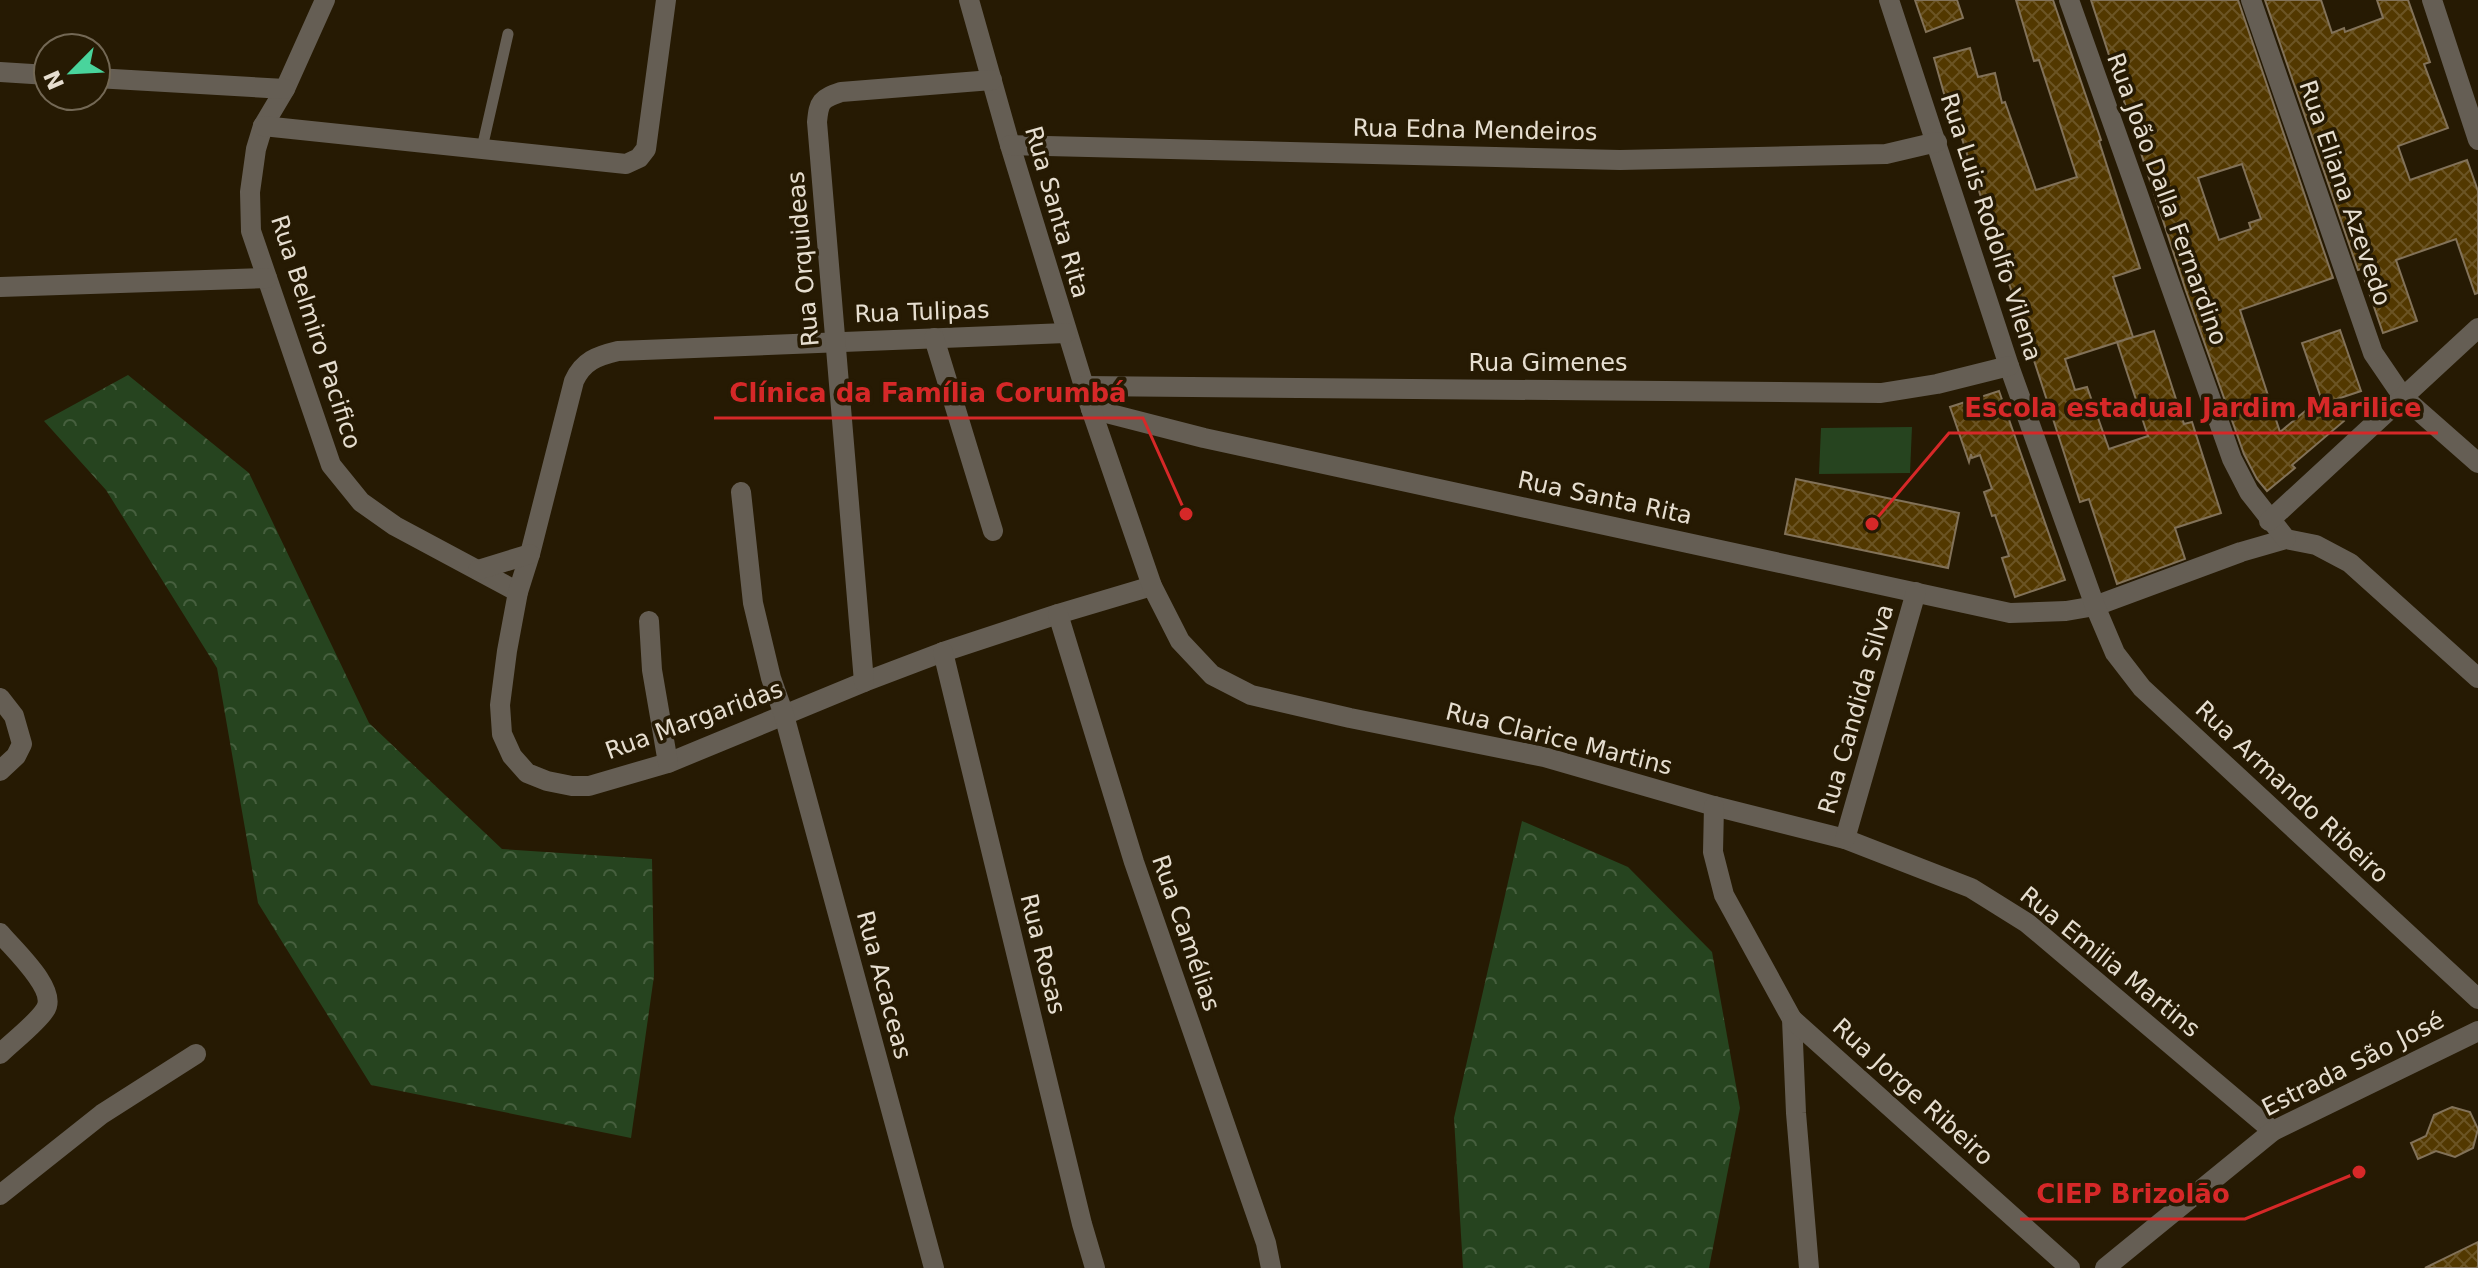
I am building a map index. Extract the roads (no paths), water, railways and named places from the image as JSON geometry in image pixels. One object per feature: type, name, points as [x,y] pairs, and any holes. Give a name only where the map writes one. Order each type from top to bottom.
[{"type":"street","name":"Rua Belmiro Pacifico","points":[[325,0],[285,89],[263,126],[250,192],[251,231],[331,465],[361,502],[395,526],[518,592]]},
{"type":"street","points":[[263,126],[626,164],[639,158],[646,149],[666,0]]},
{"type":"street","name":"Rua Santa Rita","points":[[969,0],[1091,409],[1204,438],[2010,613],[2066,611],[2095,606],[2241,552],[2286,539]]},
{"type":"street","name":"Rua Luis Rodolfo Vilena","points":[[1889,0],[2009,366],[2095,606]]},
{"type":"street","name":"Rua João Dalla Fernardino","points":[[2069,0],[2232,459],[2249,492],[2286,539]]},
{"type":"street","name":"Rua Eliana Azevedo","points":[[2251,0],[2373,353],[2403,397],[2478,463]]},
{"type":"street","points":[[2432,0],[2478,140]]},
{"type":"street","points":[[0,72],[32,74]]},
{"type":"street","points":[[112,79],[285,89]]},
{"type":"street","name":"Rua Orquideas","points":[[864,682],[817,122],[819,107],[825,98],[841,92],[992,80]]},
{"type":"street","name":"Rua Edna Mendeiros","points":[[1010,145],[1620,160],[1886,154],[1937,142]]},
{"type":"street","points":[[0,287],[267,278]]},
{"type":"street","points":[[2269,521],[2478,328]]},
{"type":"street","name":"Rua Tulipas","points":[[590,360],[618,351],[1066,333]]},
{"type":"street","points":[[934,338],[993,531]]},
{"type":"street","name":"Rua Margaridas","points":[[590,360],[579,370],[574,381],[518,592],[507,651],[500,705],[502,734],[512,756],[527,773],[572,786],[589,786],[668,763],[943,652],[1152,586]]},
{"type":"street","name":"Rua Gimenes","points":[[1083,386],[1881,393],[1937,384],[2009,366]]},
{"type":"street","name":"Rua Clarice Martins","points":[[1091,409],[1152,586],[1180,641],[1212,675],[1251,695],[1544,757],[1714,806]]},
{"type":"street","points":[[741,492],[753,603],[771,678],[784,715]]},
{"type":"street","points":[[2286,539],[2316,545],[2350,563],[2478,678]]},
{"type":"street","points":[[478,570],[530,554]]},
{"type":"street","name":"Rua Candida Silva","points":[[1845,839],[1916,592]]},
{"type":"street","name":"Rua Armando Ribeiro","points":[[2095,606],[2115,653],[2142,688],[2478,999]]},
{"type":"street","name":"Rua Camélias","points":[[1058,614],[1134,862],[1266,1243],[1271,1268]]},
{"type":"street","points":[[649,621],[652,670],[668,763]]},
{"type":"street","name":"Rua Rosas","points":[[943,652],[1095,1268]]},
{"type":"street","points":[[0,698],[14,716],[22,744],[16,756],[0,771]]},
{"type":"street","name":"Rua Acaceas","points":[[784,715],[934,1268]]},
{"type":"street","points":[[1714,806],[1713,852],[1724,895],[1792,1019],[1796,1113],[1809,1268]]},
{"type":"street","name":"Rua Emilia Martins","points":[[1714,806],[1845,839],[1971,888],[2027,923],[2273,1131]]},
{"type":"street","points":[[0,933],[46,987],[49,999],[46,1009],[0,1054]]},
{"type":"street","name":"Rua Jorge Ribeiro","points":[[1792,1019],[2070,1268]]},
{"type":"street","name":"Estrada São José","points":[[2105,1268],[2273,1131],[2478,1031]]},
{"type":"street","points":[[0,1195],[102,1114],[196,1054]]},
{"type":"lane","points":[[482,148],[508,34]]},
{"type":"place","name":"Clínica da Família Corumbá","points":[[1186,514]]},
{"type":"place","name":"Escola estadual Jardim Marilice","points":[[1872,524]]},
{"type":"place","name":"CIEP Brizolão","points":[[2359,1172]]}]
